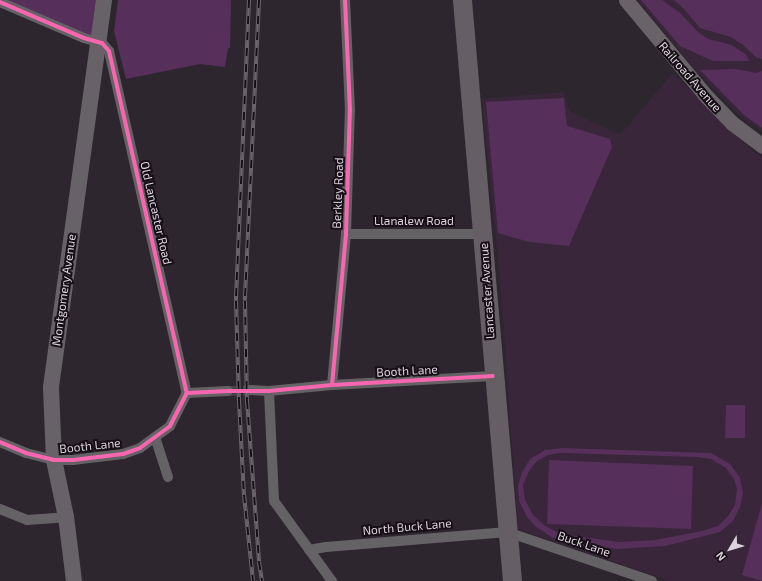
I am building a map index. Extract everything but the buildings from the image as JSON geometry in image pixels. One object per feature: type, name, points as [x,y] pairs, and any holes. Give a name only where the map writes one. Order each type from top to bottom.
[{"type":"highway","name":"Lancaster Avenue","points":[[462,0],[493,376],[512,581]]},
{"type":"main road","name":"Montgomery Avenue","points":[[74,581],[66,517],[54,460],[51,387],[104,0]]},
{"type":"street","name":"Berkley Road","points":[[332,385],[346,234],[350,110],[345,0]]},
{"type":"street","name":"Railroad Avenue","points":[[626,0],[706,96],[732,123],[762,146]]},
{"type":"street","points":[[0,2],[84,38],[98,42]]},
{"type":"street","name":"Old Lancaster Road","points":[[98,42],[106,47],[111,56],[187,393]]},
{"type":"street","name":"Llanalew Road","points":[[346,234],[482,234]]},
{"type":"street","name":"Booth Lane","points":[[251,390],[269,391],[332,385],[493,376]]},
{"type":"street","points":[[187,393],[228,391]]},
{"type":"street","points":[[269,391],[274,501],[332,581]]},
{"type":"street","name":"Booth Lane","points":[[0,442],[26,453],[54,460],[73,460],[123,454],[140,448],[170,426],[187,393]]},
{"type":"street","points":[[155,437],[168,477]]},
{"type":"street","points":[[0,509],[27,520],[66,517]]},
{"type":"street","name":"North Buck Lane","points":[[309,550],[326,546],[507,532]]},
{"type":"street","name":"Buck Lane","points":[[507,532],[652,581]]},
{"type":"shaded area","points":[[0,0],[104,0],[98,42]]},
{"type":"shaded area","points":[[118,0],[231,0],[230,48],[228,48],[225,67],[200,64],[126,79],[114,31]]},
{"type":"shaded area","points":[[637,0],[762,0],[762,131],[743,118],[696,71]]},
{"type":"shaded area","points":[[641,0],[662,0],[680,13],[698,32],[708,39],[732,45],[745,54],[750,61],[713,61],[680,46]]},
{"type":"shaded area","points":[[674,0],[762,0],[762,59],[757,58],[743,45],[731,37],[700,28],[684,9]]},
{"type":"shaded area","points":[[736,69],[756,73],[762,71],[762,128],[744,115],[700,70]]},
{"type":"shaded area","points":[[673,73],[755,153],[762,158],[762,581],[670,581],[518,529],[501,291],[482,99],[563,92],[570,111],[620,135]]},
{"type":"shaded area","points":[[564,98],[567,126],[610,139],[612,147],[569,246],[529,242],[498,233],[486,102]]},
{"type":"shaded area","points":[[726,405],[745,405],[745,438],[725,438]]},
{"type":"shaded area","points":[[562,448],[711,453],[730,464],[740,478],[743,493],[740,507],[733,521],[720,532],[665,546],[616,549],[553,538],[535,526],[527,517],[519,501],[518,486],[522,472],[530,459],[545,450]],"holes":[[[560,453],[697,457],[711,459],[726,468],[734,479],[737,489],[735,505],[728,516],[718,526],[702,531],[655,540],[619,542],[561,534],[545,526],[533,515],[525,500],[523,485],[529,471],[537,461],[548,455]]]},
{"type":"shaded area","points":[[549,460],[693,466],[691,529],[547,524]]},
{"type":"shaded area","points":[[762,503],[762,581],[742,575]]},
{"type":"tunnel","points":[[228,391],[251,390]]},
{"type":"railway","points":[[249,0],[236,301],[244,495],[253,581]]},
{"type":"railway","points":[[259,0],[245,301],[247,401],[259,562],[262,581]]},
{"type":"cycle path","points":[[332,385],[346,234],[350,110],[345,0]]},
{"type":"cycle path","points":[[0,2],[84,38],[102,43],[109,51],[187,393]]},
{"type":"cycle path","points":[[0,442],[26,453],[54,460],[73,460],[123,454],[140,448],[170,426],[187,393],[269,391],[332,385],[493,376]]}]
